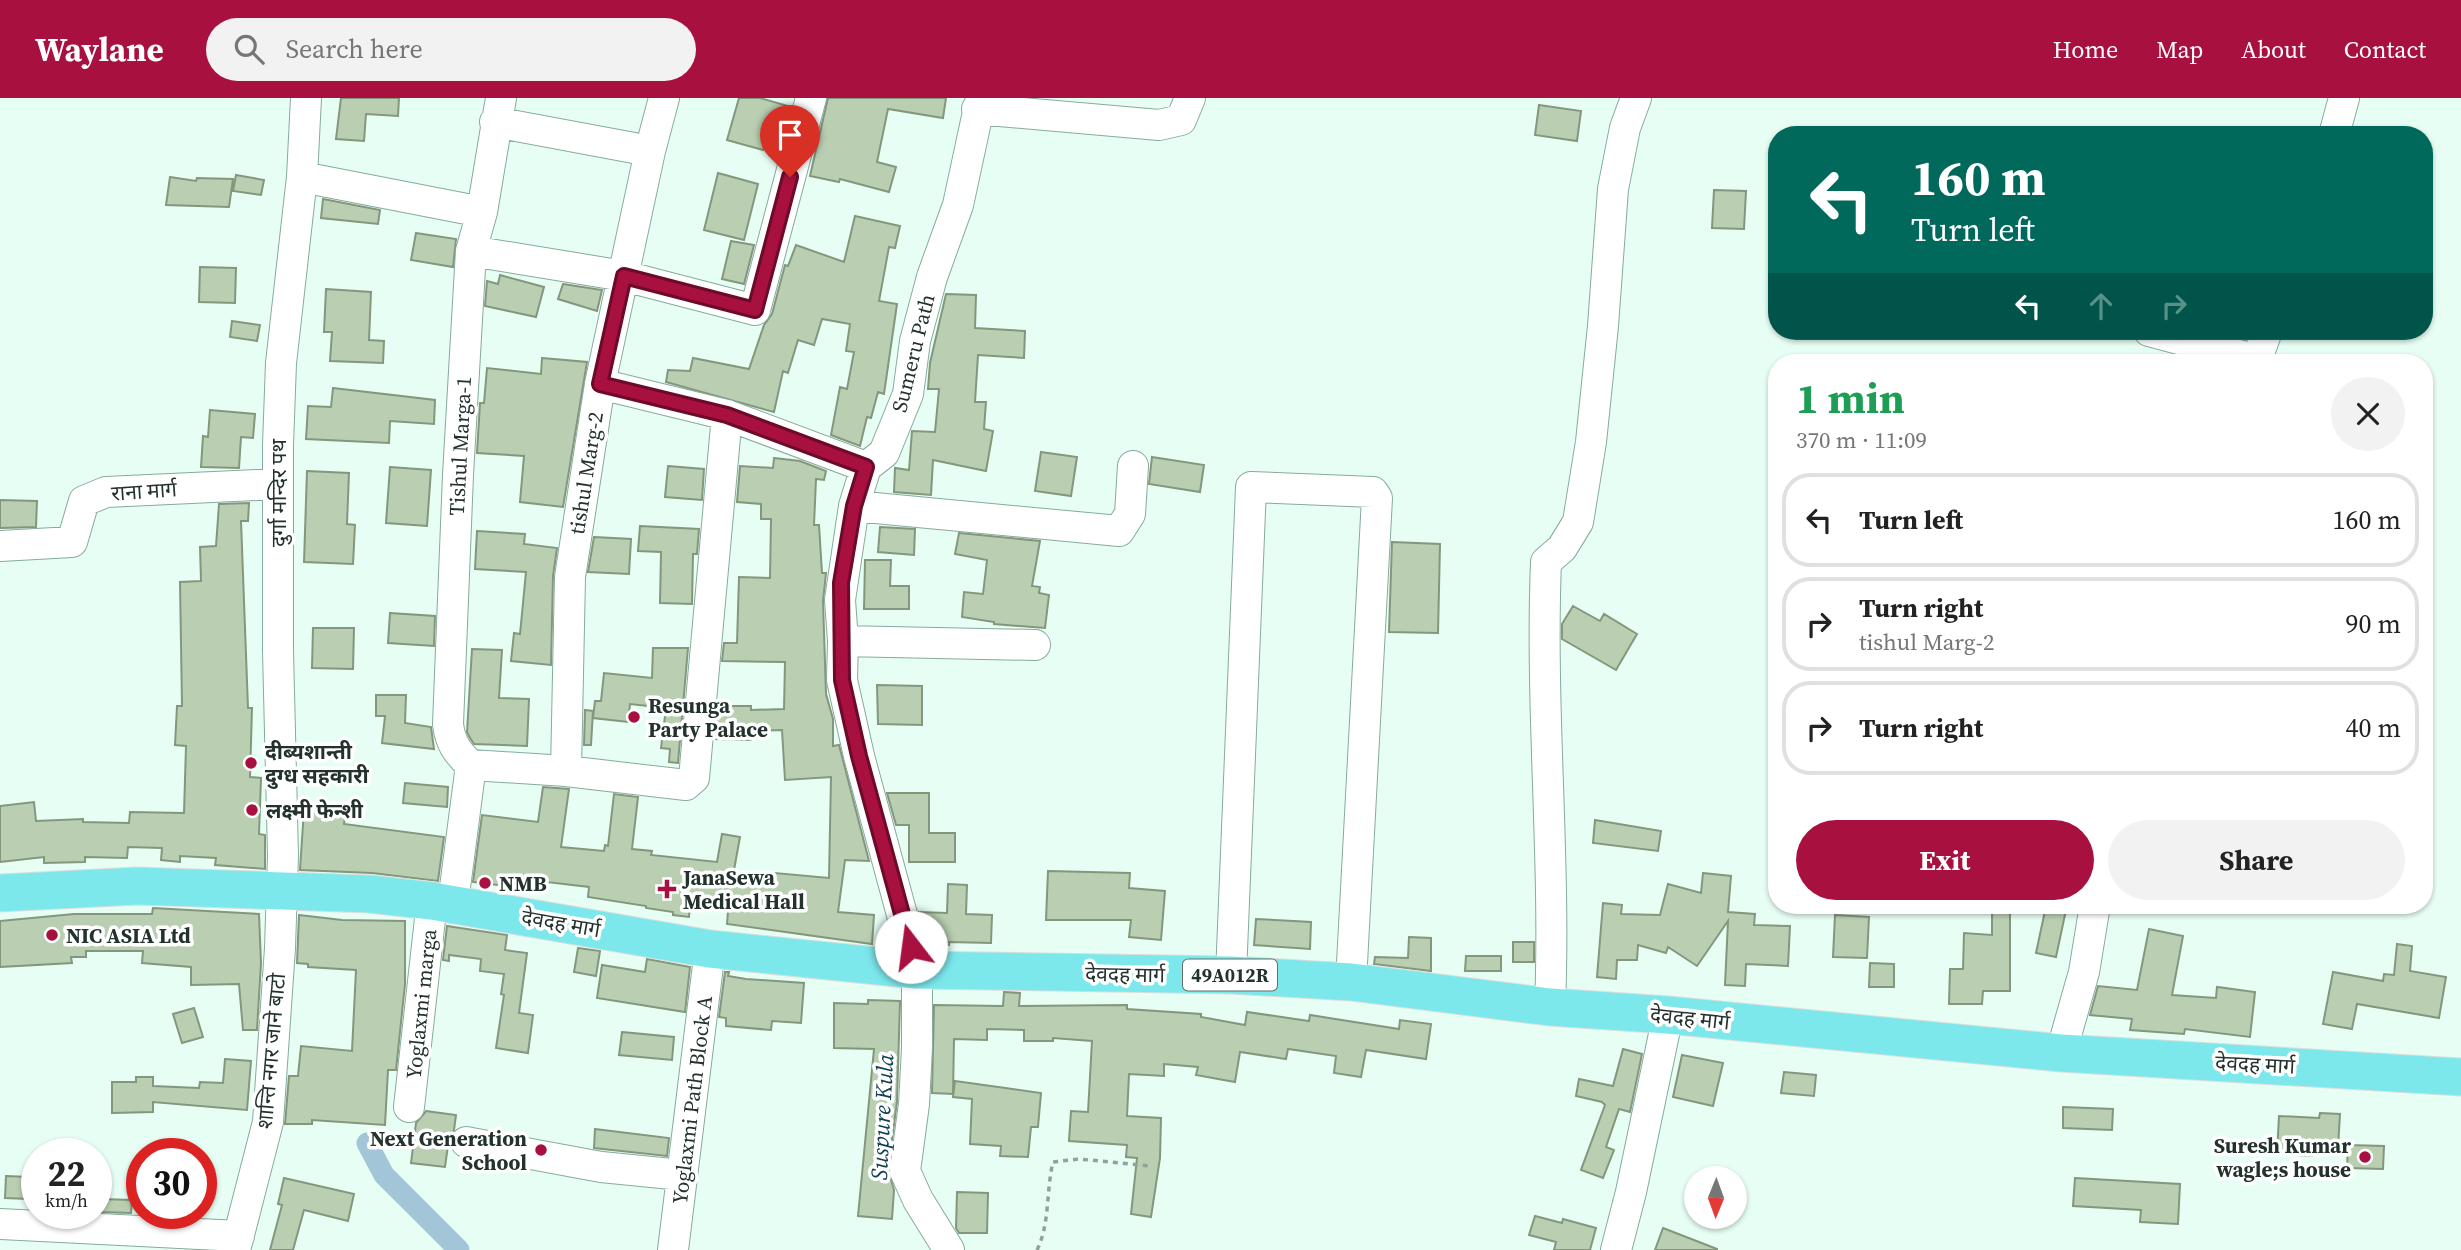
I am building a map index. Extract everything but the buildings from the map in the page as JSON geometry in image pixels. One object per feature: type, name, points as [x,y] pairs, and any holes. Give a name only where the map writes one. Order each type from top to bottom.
[{"type":"main road","name":"देवदह मार्ग","points":[[0,893],[136,886],[282,890],[441,902],[710,949],[917,970],[1231,975],[1351,982],[1550,1007],[1668,1014],[2061,1053],[2461,1077]]},
{"type":"street","name":"दुर्गा मन्दिर पथ","points":[[282,890],[278,484],[281,363],[302,177],[306,98]]},
{"type":"street","name":"tishul Marg-2","points":[[566,771],[570,577],[600,384],[664,98]]},
{"type":"street","points":[[471,251],[624,276],[755,310],[811,98]]},
{"type":"street","points":[[979,104],[1159,125],[1181,120],[1190,98]]},
{"type":"street","points":[[1550,1007],[1553,925],[1544,727],[1543,628],[1546,562],[1562,548],[1578,522],[1600,352],[1613,189],[1623,137],[1636,98]]},
{"type":"street","points":[[2336,126],[2344,98]]},
{"type":"street","name":"Sumeru Path","points":[[949,1250],[918,1200],[905,1171],[914,1104],[917,970],[850,718],[842,680],[843,641],[839,600],[854,506],[866,467],[884,453],[908,394],[915,341],[932,277],[958,205],[979,104]]},
{"type":"street","points":[[498,110],[650,151]]},
{"type":"street","name":"Tishul Marga-1","points":[[471,765],[454,746],[449,737],[448,724],[457,488],[471,251],[482,212],[498,110]]},
{"type":"street","points":[[302,177],[482,212]]},
{"type":"street","points":[[2181,340],[2231,354]]},
{"type":"street","points":[[600,384],[727,415],[866,467]]},
{"type":"street","points":[[471,765],[566,771],[686,785],[694,778],[727,415]]},
{"type":"street","points":[[854,506],[1119,531],[1130,514],[1133,466]]},
{"type":"street","name":"राना मार्ग","points":[[0,546],[72,542],[84,501],[106,492],[278,484]]},
{"type":"street","points":[[1231,975],[1251,487],[1373,492],[1377,498],[1351,982]]},
{"type":"street","points":[[843,641],[1035,645]]},
{"type":"street","name":"Yoglaxmi marga","points":[[409,1107],[441,902],[454,895],[471,765]]},
{"type":"street","name":"शान्ति नगर जाने बाटो","points":[[237,1243],[268,1122],[282,890]]},
{"type":"street","points":[[2061,1053],[2084,972],[2094,914]]},
{"type":"street","name":"Yoglaxmi Path Block A","points":[[673,1250],[710,949]]},
{"type":"street","points":[[1616,1250],[1631,1192],[1668,1014]]},
{"type":"street","points":[[466,1142],[601,1167],[682,1175]]},
{"type":"street","points":[[0,1224],[237,1243]]},
{"type":"path","points":[[1037,1250],[1044,1236],[1047,1185],[1053,1162],[1079,1158],[1152,1166]]},
{"type":"waterway","points":[[367,1143],[384,1175],[459,1250]]},
{"type":"place","name":"Resunga Party Palace","points":[[634,717]]},
{"type":"place","name":"दीब्यशान्ती दुग्ध सहकारी","points":[[251,763]]},
{"type":"place","name":"लक्ष्मी फेन्शी","points":[[252,810]]},
{"type":"place","name":"NMB","points":[[485,883]]},
{"type":"place","name":"JanaSewa Medical Hall","points":[[667,889]]},
{"type":"place","name":"NIC ASIA Ltd","points":[[52,935]]},
{"type":"place","name":"Next Generation School","points":[[541,1150]]},
{"type":"place","name":"Suresh Kumar wagle;s house","points":[[2365,1157]]},
{"type":"route","points":[[790,177],[755,310],[624,276],[600,384],[727,415],[866,467],[854,506],[839,600],[843,641],[842,680],[859,756],[911,947]]},
{"type":"water label","name":"Suspure Kula","points":[[882,1117]]}]
